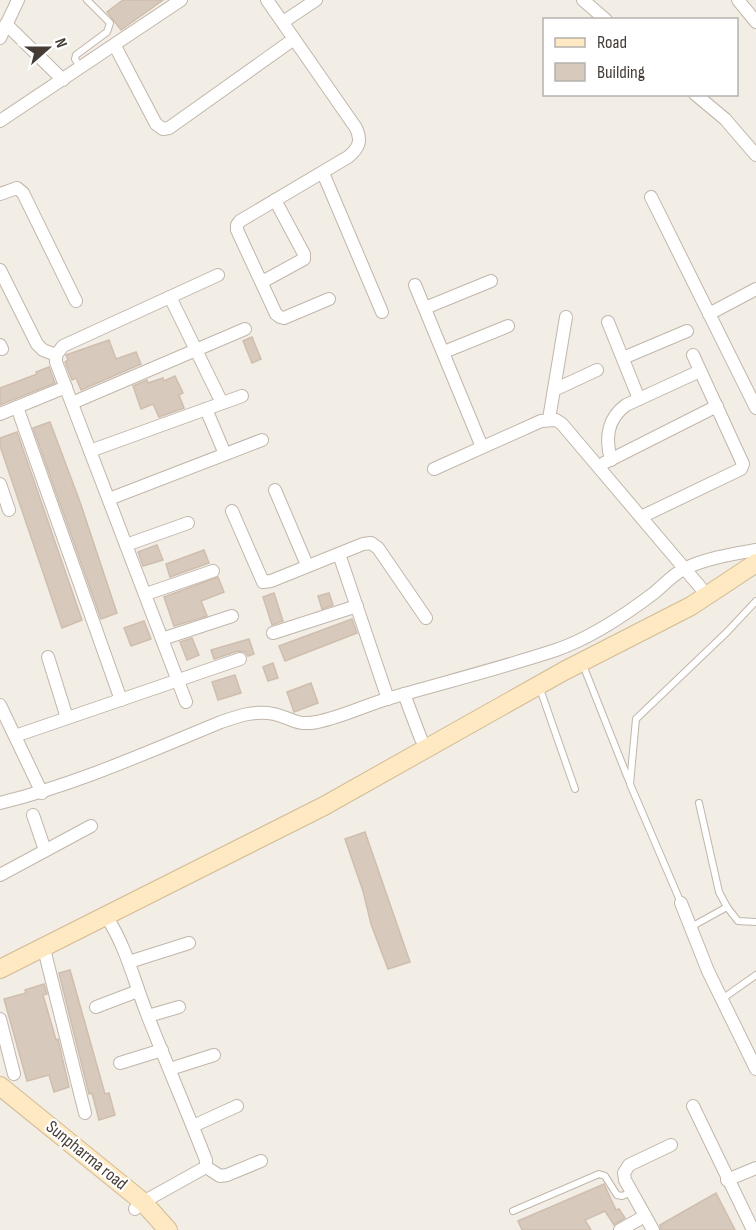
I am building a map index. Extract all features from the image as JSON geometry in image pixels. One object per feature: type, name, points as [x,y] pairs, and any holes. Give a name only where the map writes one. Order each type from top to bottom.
[{"type":"street","points":[[0,38],[18,0]]},
{"type":"street","points":[[0,121],[181,0]]},
{"type":"street","points":[[267,0],[356,128],[360,135],[360,143],[356,151],[237,225],[276,314],[284,318],[329,299]]},
{"type":"street","points":[[283,22],[316,0]]},
{"type":"street","points":[[583,0],[604,18]]},
{"type":"street","points":[[738,0],[756,22]]},
{"type":"street","points":[[6,24],[63,80]]},
{"type":"street","points":[[115,46],[156,124],[163,129],[169,128],[294,39]]},
{"type":"street","points":[[697,96],[725,119],[756,155]]},
{"type":"street","points":[[323,173],[382,312]]},
{"type":"street","points":[[0,194],[17,188],[23,193],[76,301]]},
{"type":"street","points":[[651,197],[709,314],[753,395],[756,408]]},
{"type":"street","points":[[262,282],[304,259],[304,254],[275,200]]},
{"type":"street","points":[[0,270],[37,344],[43,350],[56,355]]},
{"type":"street","points":[[186,702],[56,362],[56,355],[63,346],[218,275]]},
{"type":"street","points":[[425,308],[491,281]]},
{"type":"street","points":[[415,285],[482,447]]},
{"type":"street","points":[[709,314],[756,289]]},
{"type":"street","points":[[170,297],[222,403]]},
{"type":"street","points":[[549,419],[566,317]]},
{"type":"street","points":[[608,322],[639,399]]},
{"type":"street","points":[[444,352],[508,326]]},
{"type":"street","points":[[72,403],[245,329]]},
{"type":"street","points":[[623,358],[687,331]]},
{"type":"street","points":[[641,517],[741,469],[743,464],[693,355]]},
{"type":"street","points":[[554,390],[597,370]]},
{"type":"street","points":[[610,460],[607,445],[609,426],[618,411],[700,371]]},
{"type":"street","points":[[0,414],[66,387]]},
{"type":"street","points":[[90,451],[242,396]]},
{"type":"street","points":[[598,466],[717,406]]},
{"type":"street","points":[[17,407],[121,700]]},
{"type":"street","points":[[206,409],[225,454]]},
{"type":"street","points":[[434,469],[549,419],[556,420],[562,424],[701,588]]},
{"type":"street","points":[[109,499],[262,440]]},
{"type":"street","points":[[0,484],[9,510]]},
{"type":"street","points":[[275,490],[307,566]]},
{"type":"street","points":[[232,511],[263,582],[371,543],[378,548],[426,618]]},
{"type":"street","points":[[126,545],[188,522]]},
{"type":"street","points":[[0,803],[42,793],[91,776],[241,715],[257,712],[276,714],[292,722],[307,724],[560,648],[588,636],[653,594],[684,568],[723,556],[756,551]]},
{"type":"street","points":[[0,958],[320,796],[560,662],[701,588],[756,551]]},
{"type":"street","points":[[339,554],[388,699]]},
{"type":"street","points":[[0,969],[44,949],[324,806],[582,662],[691,606],[756,563]]},
{"type":"street","points":[[146,594],[213,571]]},
{"type":"street","points":[[273,633],[357,606]]},
{"type":"street","points":[[162,639],[232,616]]},
{"type":"street","points":[[48,657],[67,718]]},
{"type":"street","points":[[15,736],[240,659]]},
{"type":"street","points":[[404,694],[421,740]]},
{"type":"street","points":[[0,705],[42,793]]},
{"type":"street","points":[[33,815],[45,850]]},
{"type":"street","points":[[0,874],[91,826]]},
{"type":"street","points":[[681,903],[708,971],[756,1069]]},
{"type":"street","points":[[106,916],[116,930],[129,962],[138,992],[206,1160],[206,1167]]},
{"type":"street","points":[[129,962],[189,943]]},
{"type":"street","points":[[44,949],[85,1113]]},
{"type":"street","points":[[96,1007],[138,992]]},
{"type":"street","points":[[148,1016],[178,1007]]},
{"type":"street","points":[[0,1019],[14,1074]]},
{"type":"street","points":[[120,1064],[162,1050]]},
{"type":"street","points":[[170,1069],[214,1055]]},
{"type":"street","name":"Sunpharma road","points":[[0,1086],[168,1230]]},
{"type":"street","name":"Sunpharma road","points":[[0,1101],[57,1140],[139,1205],[154,1230]]},
{"type":"street","points":[[193,1126],[237,1106]]},
{"type":"street","points":[[693,1106],[753,1230]]},
{"type":"street","points":[[653,1230],[624,1173],[629,1166],[671,1145]]},
{"type":"street","points":[[206,1167],[220,1176],[261,1161]]},
{"type":"street","points":[[139,1205],[206,1167]]},
{"type":"street","points":[[727,1180],[756,1168]]},
{"type":"street","points":[[620,1230],[645,1216]]},
{"type":"lane","points":[[81,68],[75,59],[76,55],[107,32],[110,23],[87,0]]},
{"type":"lane","points":[[630,784],[636,719],[756,601]]},
{"type":"lane","points":[[582,662],[630,784],[681,903]]},
{"type":"lane","points":[[539,686],[575,789]]},
{"type":"lane","points":[[699,803],[719,892],[738,921],[756,922]]},
{"type":"lane","points":[[691,927],[727,907]]},
{"type":"lane","points":[[722,999],[756,975]]},
{"type":"lane","points":[[513,1211],[599,1174],[604,1176],[617,1195],[622,1196],[632,1192]]},
{"type":"building","points":[[123,0],[163,0],[121,30],[107,12]]},
{"type":"building","points":[[252,337],[261,359],[252,363],[243,341]]},
{"type":"building","points":[[109,340],[116,359],[136,352],[141,364],[81,390],[76,378],[72,380],[65,362],[68,360],[66,355]]},
{"type":"building","points":[[49,367],[55,383],[0,405],[0,388]]},
{"type":"building","points":[[175,376],[183,393],[179,395],[184,408],[159,417],[153,404],[141,409],[133,386],[147,380],[148,383],[163,378],[164,381]]},
{"type":"building","points":[[50,422],[80,502],[117,613],[101,619],[33,428]]},
{"type":"building","points":[[17,432],[82,620],[62,628],[0,446],[0,438]]},
{"type":"building","points":[[157,545],[163,560],[143,566],[138,552]]},
{"type":"building","points":[[204,550],[209,563],[170,577],[166,564]]},
{"type":"building","points":[[218,577],[224,592],[201,601],[207,616],[174,626],[164,597]]},
{"type":"building","points":[[274,593],[283,621],[272,625],[263,597]]},
{"type":"building","points":[[329,593],[333,605],[322,609],[318,596]]},
{"type":"building","points":[[352,619],[357,633],[285,661],[279,646]]},
{"type":"building","points":[[144,621],[151,639],[131,646],[124,628]]},
{"type":"building","points":[[192,638],[199,655],[187,660],[180,642]]},
{"type":"building","points":[[249,639],[254,654],[248,656],[245,652],[238,651],[214,659],[211,650]]},
{"type":"building","points":[[273,663],[278,678],[268,681],[263,667]]},
{"type":"building","points":[[235,675],[241,693],[218,700],[212,682]]},
{"type":"building","points":[[311,683],[318,703],[294,712],[287,692]]},
{"type":"building","points":[[365,832],[410,962],[388,969],[371,924],[363,891],[345,839]]},
{"type":"building","points":[[70,970],[105,1094],[109,1093],[115,1115],[99,1120],[92,1093],[89,1094],[59,973]]},
{"type":"building","points":[[44,984],[47,994],[43,995],[56,1040],[58,1039],[69,1087],[54,1092],[49,1075],[27,1081],[4,999],[26,993],[25,990]]},
{"type":"building","points":[[604,1184],[616,1210],[619,1209],[625,1218],[614,1225],[605,1211],[585,1220],[591,1230],[522,1230],[518,1221]]},
{"type":"building","points":[[716,1193],[735,1230],[661,1230],[660,1225]]}]
